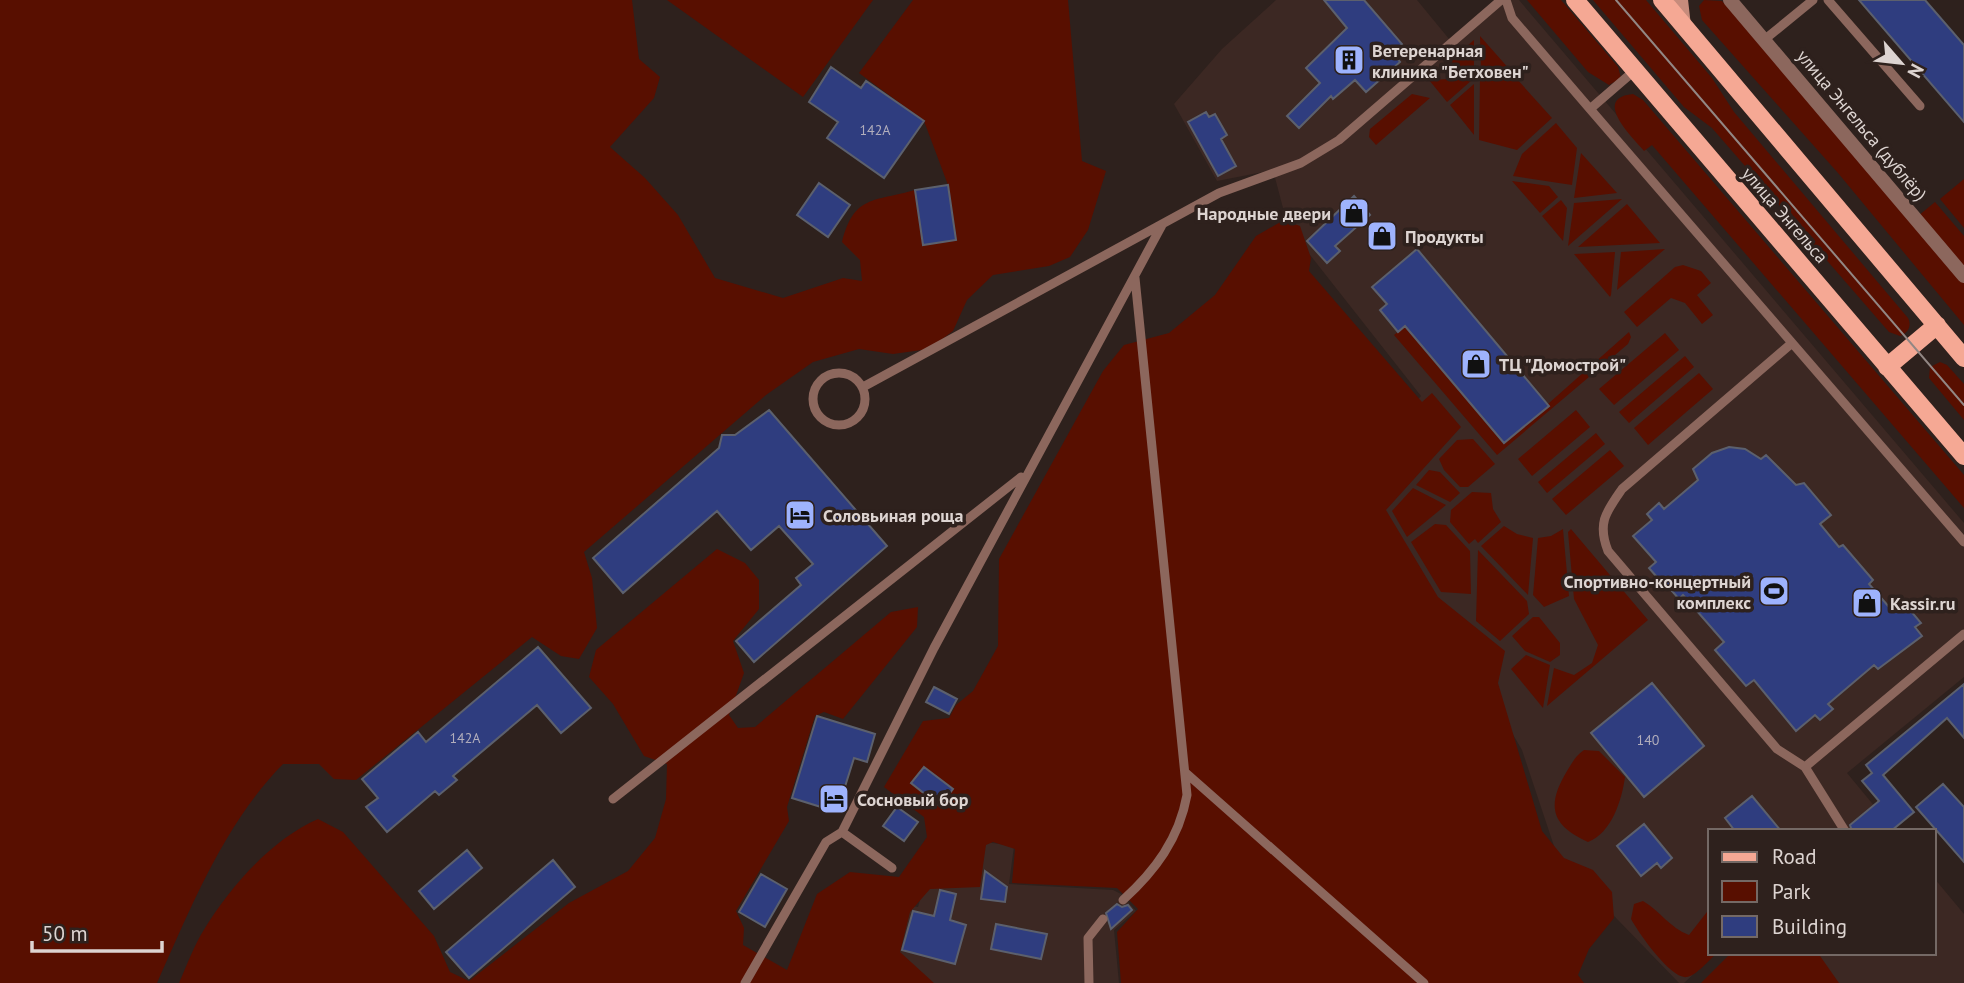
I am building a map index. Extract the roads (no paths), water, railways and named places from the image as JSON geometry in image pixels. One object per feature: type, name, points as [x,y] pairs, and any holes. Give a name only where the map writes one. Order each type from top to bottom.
[{"type":"main road","name":"улица Энгельса","points":[[1576,0],[1964,456]]},
{"type":"main road","points":[[1662,0],[1964,358]]},
{"type":"main road","points":[[1887,367],[1937,325]]},
{"type":"street","points":[[1681,0],[1684,26]]},
{"type":"street","name":"улица Энгельса (дублёр)","points":[[1730,0],[1964,276]]},
{"type":"lane","points":[[863,387],[1219,193],[1301,163],[1339,141],[1504,0],[1512,18],[1964,542]]},
{"type":"lane","points":[[1764,40],[1813,0]]},
{"type":"lane","points":[[1828,0],[1920,106]]},
{"type":"lane","points":[[1590,109],[1634,71]]},
{"type":"lane","points":[[745,983],[827,842],[842,832],[934,648],[1162,225]]},
{"type":"lane","points":[[1124,900],[1159,863],[1177,832],[1187,795],[1135,276]]},
{"type":"lane","points":[[1792,343],[1622,489],[1607,510],[1601,533],[1608,551],[1777,749],[1805,767],[1844,829]]},
{"type":"lane","points":[[842,373],[853,377],[863,387],[865,398],[862,412],[853,422],[839,426],[819,416],[813,404],[815,389],[829,375],[842,373]]},
{"type":"lane","points":[[613,799],[1026,474]]},
{"type":"lane","points":[[1805,767],[1964,634]]},
{"type":"lane","points":[[1186,773],[1424,983]]},
{"type":"lane","points":[[842,832],[892,868]]},
{"type":"lane","points":[[1089,983],[1088,937],[1102,919]]},
{"type":"tram line","points":[[1616,0],[1964,405]]},
{"type":"place","name":"Ветеренарная клиника \"Бетховен\"","points":[[1349,60]]},
{"type":"place","name":"Народные двери","points":[[1354,213]]},
{"type":"place","name":"Продукты","points":[[1382,236]]},
{"type":"place","name":"ТЦ \"Домострой\"","points":[[1476,364]]},
{"type":"place","name":"Соловьиная роща","points":[[800,515]]},
{"type":"place","name":"Спортивно-концертный комплекс","points":[[1774,591]]},
{"type":"place","name":"Kassir.ru","points":[[1867,603]]},
{"type":"place","name":"Сосновый бор","points":[[834,799]]}]
